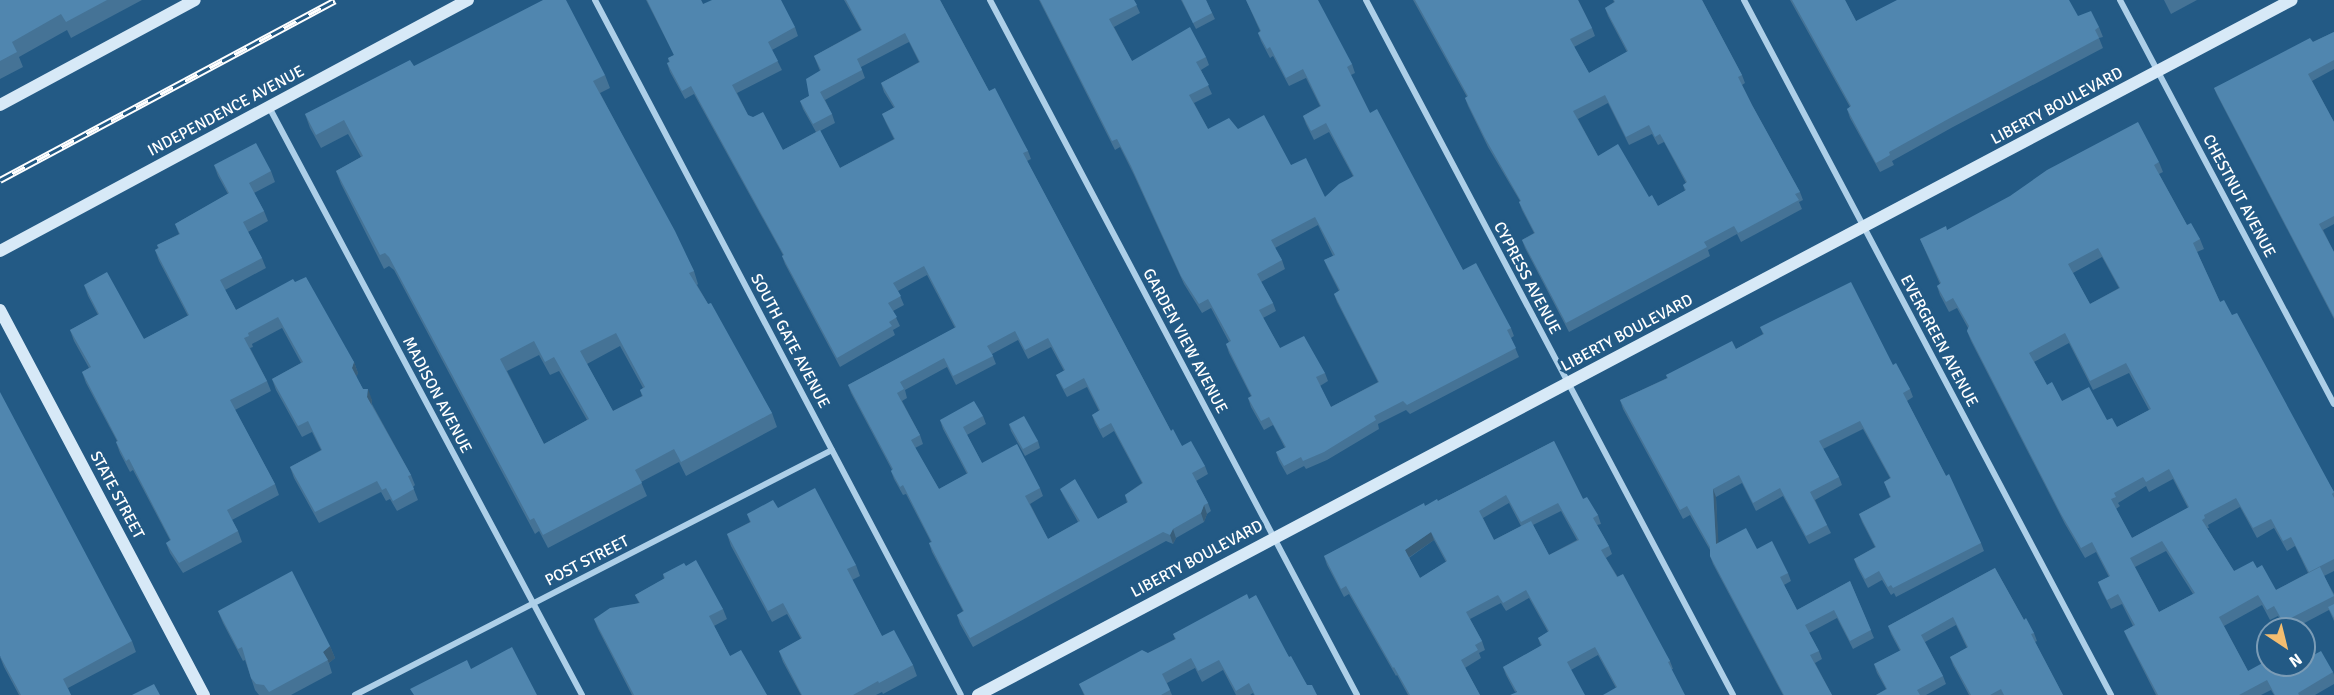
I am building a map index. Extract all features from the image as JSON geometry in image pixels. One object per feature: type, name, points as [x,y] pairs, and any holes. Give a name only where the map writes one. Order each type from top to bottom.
[{"type":"street","points":[[0,105],[195,0]]},
{"type":"street","name":"INDEPENDENCE AVENUE","points":[[0,251],[468,0]]},
{"type":"street","name":"SOUTH GATE AVENUE","points":[[595,0],[961,695]]},
{"type":"street","name":"GARDEN VIEW AVENUE","points":[[990,0],[1357,695]]},
{"type":"street","name":"CYPRESS AVENUE","points":[[1366,0],[1732,695]]},
{"type":"street","name":"EVERGREEN AVENUE","points":[[1744,0],[2111,695]]},
{"type":"street","name":"CHESTNUT AVENUE","points":[[2120,0],[2334,404]]},
{"type":"street","name":"LIBERTY BOULEVARD","points":[[978,695],[2292,0]]},
{"type":"street","name":"MADISON AVENUE","points":[[269,106],[582,695]]},
{"type":"street","name":"STATE STREET","points":[[0,310],[204,695]]},
{"type":"street","name":"POST STREET","points":[[355,695],[832,450]]},
{"type":"building","points":[[0,0],[107,0],[66,22],[61,14],[12,42],[17,52],[0,61]]},
{"type":"building","points":[[543,0],[566,0],[605,75],[593,81],[675,231],[694,271],[689,273],[708,304],[711,303],[772,413],[681,462],[674,449],[635,470],[642,483],[543,535],[534,518],[530,520],[389,257],[385,253],[380,255],[336,171],[363,156],[344,120],[316,135],[305,114],[410,60],[414,66]],"holes":[[[616,333],[645,387],[640,390],[643,396],[613,411],[580,351]],[[534,341],[545,362],[554,357],[589,419],[544,444],[500,359]]]},
{"type":"building","points":[[647,0],[701,0],[703,4],[712,0],[781,0],[795,27],[768,42],[778,61],[732,85],[748,115],[753,117],[763,112],[783,150],[820,130],[840,168],[895,139],[882,114],[895,107],[881,83],[920,62],[905,33],[857,59],[862,70],[820,92],[832,114],[813,124],[800,101],[809,96],[806,79],[821,70],[814,56],[862,30],[846,0],[940,0],[989,91],[995,88],[1028,151],[1023,153],[1171,431],[1173,429],[1182,446],[1191,441],[1205,466],[1192,473],[1208,503],[1204,505],[1201,513],[1173,529],[1170,535],[1163,532],[970,638],[957,615],[964,611],[929,543],[932,542],[903,485],[900,487],[891,471],[893,469],[848,385],[956,327],[924,266],[893,283],[901,296],[888,303],[897,317],[889,322],[892,326],[837,358],[782,256],[784,255],[691,86],[682,91],[667,63],[670,62],[668,58],[674,55]],"holes":[[[1015,331],[1025,350],[1048,338],[1065,370],[1056,375],[1064,389],[1084,378],[1100,410],[1092,415],[1100,429],[1111,423],[1143,483],[1125,495],[1128,502],[1098,519],[1075,479],[1060,489],[1080,521],[1048,539],[1025,496],[1040,488],[1017,444],[982,463],[963,427],[983,416],[974,401],[940,420],[968,473],[939,489],[911,440],[920,435],[897,393],[904,389],[900,382],[944,358],[953,376],[993,356],[987,346]]]},
{"type":"building","points":[[1040,0],[1134,0],[1137,5],[1109,19],[1132,61],[1190,27],[1206,57],[1196,62],[1209,85],[1189,95],[1208,129],[1229,118],[1238,129],[1264,115],[1291,165],[1306,158],[1325,197],[1339,184],[1354,176],[1326,123],[1311,131],[1303,116],[1321,106],[1310,83],[1303,69],[1286,78],[1270,47],[1267,49],[1258,33],[1261,31],[1246,0],[1318,0],[1352,64],[1347,67],[1370,113],[1377,109],[1463,270],[1476,263],[1511,328],[1507,330],[1516,348],[1407,405],[1403,401],[1374,416],[1376,420],[1324,452],[1303,461],[1301,457],[1284,466],[1276,452],[1286,447],[1269,417],[1261,421],[1248,398],[1252,396],[1226,344],[1231,341],[1208,299],[1199,304],[1181,276],[1131,166],[1117,139],[1112,141]],"holes":[[[1315,217],[1335,255],[1324,260],[1340,290],[1334,294],[1379,382],[1331,407],[1316,377],[1325,373],[1304,336],[1280,348],[1259,310],[1273,303],[1257,274],[1282,260],[1271,240]]]},
{"type":"building","points":[[1182,0],[1206,0],[1212,13],[1193,23]]},
{"type":"building","points":[[1415,0],[1578,0],[1592,28],[1570,39],[1589,73],[1628,51],[1605,8],[1615,2],[1614,0],[1702,0],[1742,75],[1738,77],[1752,105],[1800,192],[1795,194],[1799,200],[1738,233],[1734,226],[1704,242],[1707,247],[1566,323],[1522,240],[1535,233],[1519,202],[1521,201],[1465,98],[1468,96]],"holes":[[[1605,95],[1626,137],[1649,125],[1655,137],[1660,134],[1687,182],[1683,185],[1686,190],[1658,206],[1652,195],[1649,197],[1618,144],[1598,156],[1573,111]]]},
{"type":"building","points":[[1792,0],[1845,0],[1856,21],[1897,0],[2069,0],[2078,16],[2091,11],[2099,27],[2095,30],[2099,38],[1889,152],[1890,155],[1876,163],[1847,109],[1851,106]]},
{"type":"building","points":[[2334,32],[2334,60],[2308,74],[2334,122],[2334,216],[2319,224],[2334,252],[2334,317],[2214,88],[2310,38],[2313,42]]},
{"type":"building","points":[[2138,122],[2159,162],[2154,165],[2187,225],[2191,223],[2200,239],[2193,243],[2220,302],[2224,300],[2232,315],[2237,313],[2334,492],[2332,494],[2334,498],[2334,559],[2309,572],[2291,537],[2283,541],[2271,519],[2253,528],[2236,498],[2204,515],[2205,518],[2202,520],[2234,571],[2253,561],[2257,568],[2262,565],[2276,590],[2320,567],[2334,596],[2293,617],[2280,617],[2274,606],[2267,610],[2258,595],[2219,617],[2248,671],[2256,667],[2256,677],[2316,677],[2316,654],[2321,651],[2333,672],[2298,693],[2299,695],[2275,695],[2267,680],[2239,695],[2158,695],[2124,631],[2135,625],[2118,594],[2107,600],[2098,582],[2110,576],[2092,542],[2081,548],[2061,514],[1967,331],[1969,326],[1953,298],[1946,302],[1937,286],[1941,283],[1920,239],[1946,226],[1947,230],[2010,196],[2047,170]],"holes":[[[2098,248],[2120,288],[2090,304],[2068,264]],[[2065,333],[2090,381],[2126,363],[2151,409],[2117,427],[2112,418],[2107,420],[2089,387],[2062,401],[2052,382],[2047,385],[2029,353]],[[2169,469],[2189,507],[2132,538],[2111,499],[2116,497],[2114,493],[2143,477],[2146,482]],[[2162,541],[2195,593],[2159,612],[2130,558]]]},
{"type":"building","points":[[256,143],[271,171],[249,183],[264,211],[243,222],[262,258],[220,280],[236,310],[293,279],[295,282],[306,277],[354,362],[352,368],[363,389],[368,389],[367,397],[411,475],[408,476],[414,489],[393,501],[386,488],[382,490],[377,481],[315,512],[290,467],[322,450],[308,421],[298,426],[272,379],[303,362],[278,317],[248,333],[249,336],[244,338],[267,381],[230,400],[275,484],[227,510],[238,531],[179,563],[166,543],[171,540],[129,459],[126,461],[82,372],[91,367],[70,330],[99,314],[84,285],[107,272],[144,339],[189,315],[155,250],[159,248],[157,245],[180,234],[175,224],[229,193],[214,165]]},
{"type":"building","points":[[1851,282],[1893,365],[1896,363],[1910,389],[1903,393],[1946,476],[1949,474],[1981,543],[1893,588],[1891,585],[1888,587],[1879,571],[1865,579],[1854,559],[1876,547],[1859,514],[1891,497],[1884,482],[1891,478],[1860,421],[1819,441],[1839,477],[1810,492],[1827,525],[1806,536],[1780,488],[1753,503],[1739,475],[1713,489],[1716,544],[1746,528],[1757,549],[1772,541],[1788,573],[1780,577],[1797,610],[1850,581],[1871,630],[1850,641],[1834,610],[1805,625],[1819,651],[1810,655],[1832,695],[1784,695],[1710,556],[1710,547],[1687,506],[1680,510],[1620,400],[1668,378],[1666,375],[1732,341],[1736,349],[1764,334],[1760,327]]},
{"type":"building","points":[[0,392],[132,641],[63,679],[71,695],[21,695],[0,656]]},
{"type":"building","points":[[1024,416],[1038,441],[1023,449],[1009,424]]},
{"type":"building","points":[[1554,441],[1583,499],[1587,497],[1598,515],[1593,518],[1609,546],[1601,550],[1617,577],[1623,574],[1670,661],[1668,662],[1685,695],[1603,695],[1617,687],[1595,647],[1567,662],[1585,695],[1510,695],[1517,692],[1503,667],[1542,645],[1538,638],[1549,631],[1526,590],[1503,603],[1498,595],[1466,612],[1482,641],[1475,645],[1478,650],[1461,660],[1480,695],[1410,695],[1346,586],[1341,589],[1324,556],[1424,503],[1425,506],[1437,499],[1438,501]],"holes":[[[1506,495],[1521,522],[1558,503],[1579,540],[1549,555],[1531,521],[1494,540],[1479,511]],[[1431,532],[1447,561],[1420,578],[1405,550]]]},
{"type":"building","points":[[815,488],[856,565],[847,569],[882,636],[894,630],[913,665],[853,695],[802,695],[779,651],[802,638],[783,603],[768,611],[727,534],[751,522],[747,514],[773,500],[778,508]]},
{"type":"building","points":[[696,560],[723,609],[709,616],[730,656],[741,650],[767,695],[634,695],[594,619],[610,608],[640,603],[635,595],[665,578],[663,574],[684,563],[686,566]]},
{"type":"building","points":[[1995,568],[2024,620],[2026,618],[2034,633],[2031,634],[2063,695],[2004,695],[2001,689],[1990,695],[1971,695],[1950,657],[1968,647],[1953,617],[1921,635],[1943,676],[1917,690],[1920,695],[1876,695],[1887,689],[1874,664],[1901,650],[1888,626]]},
{"type":"building","points":[[292,571],[330,646],[323,652],[328,660],[269,692],[264,685],[256,684],[251,678],[242,647],[238,649],[218,611]]},
{"type":"building","points":[[1247,594],[1249,599],[1256,595],[1289,657],[1291,656],[1307,685],[1312,685],[1317,695],[1255,695],[1249,683],[1236,691],[1219,660],[1198,671],[1191,658],[1162,674],[1170,690],[1161,695],[1085,695],[1079,684],[1142,650],[1148,653],[1176,639],[1173,634]]},
{"type":"building","points":[[2334,604],[2334,618],[2328,607]]},
{"type":"building","points":[[512,647],[537,695],[414,695],[410,689],[467,660],[471,669]]},
{"type":"building","points":[[154,684],[160,695],[132,695]]},
{"type":"railway","points":[[0,180],[335,0]]}]
